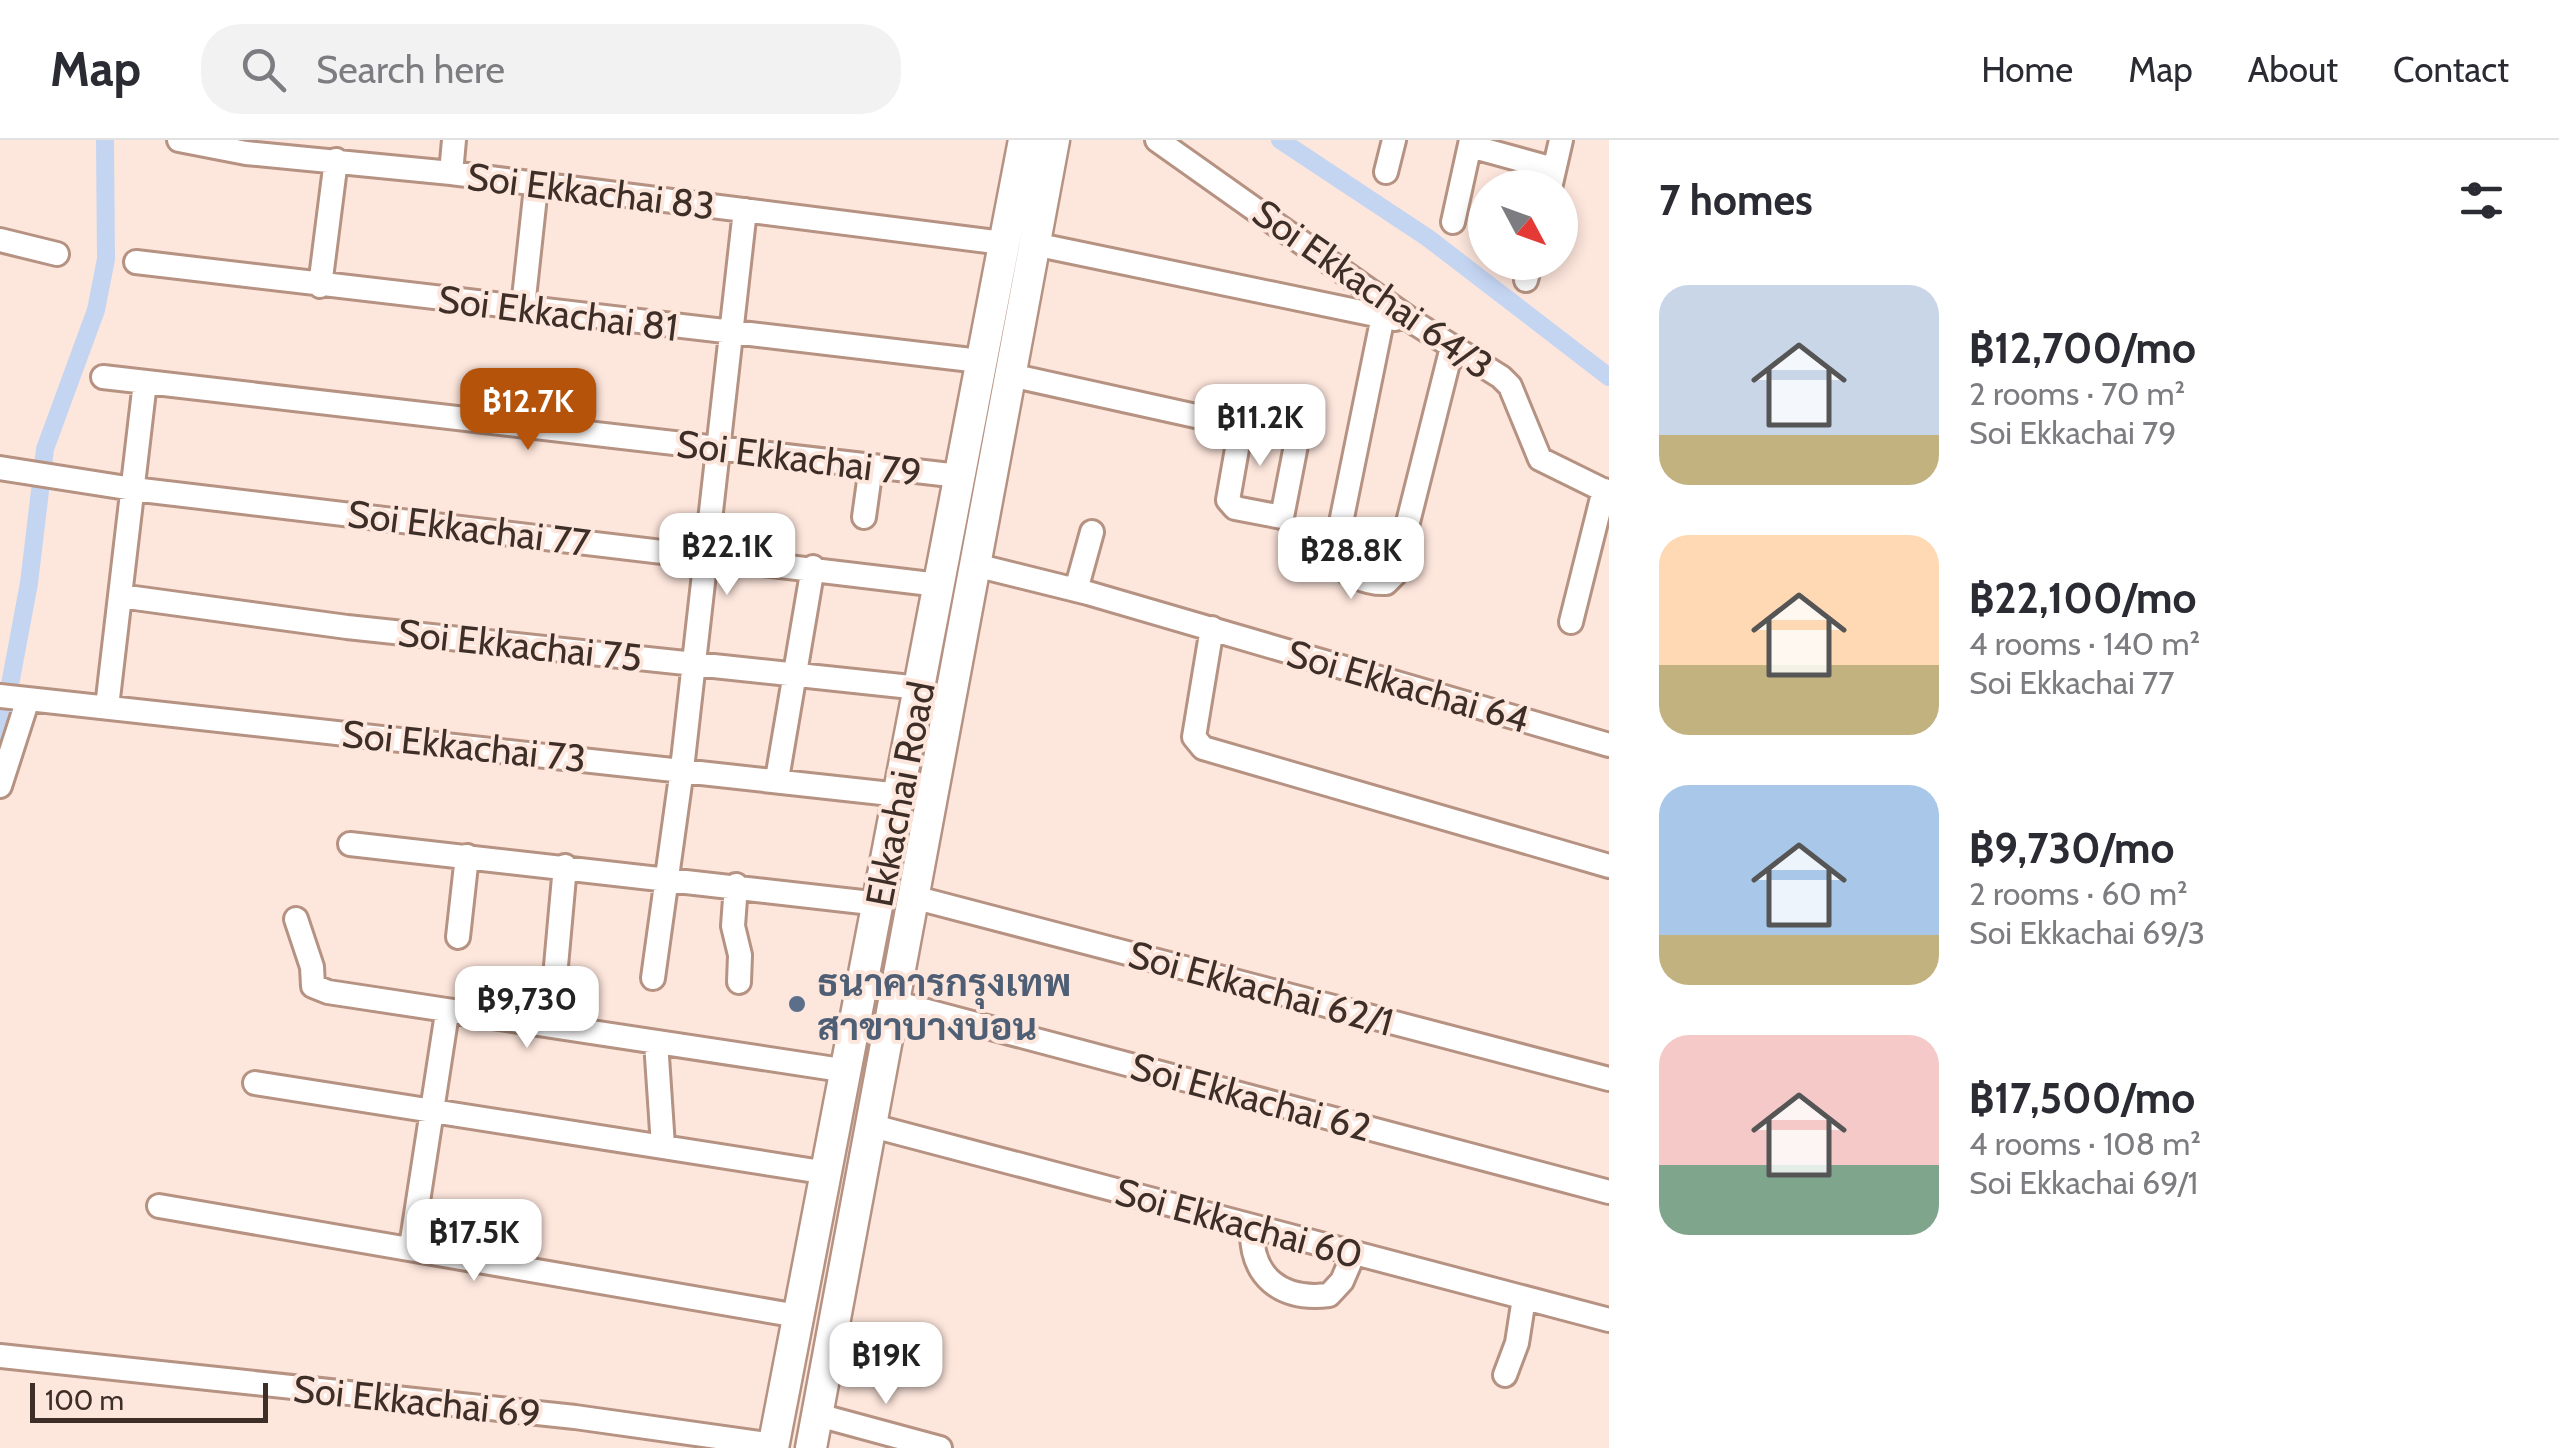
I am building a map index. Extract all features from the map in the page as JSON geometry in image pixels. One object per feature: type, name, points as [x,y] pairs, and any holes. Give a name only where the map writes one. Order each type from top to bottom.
[{"type":"main road","name":"Ekkachai Road","points":[[773,1446],[1024,140]]},
{"type":"main road","name":"Ekkachai Road","points":[[811,1448],[1054,140]]},
{"type":"main road","points":[[931,628],[963,634]]},
{"type":"street","name":"Soi Ekkachai 83","points":[[179,140],[246,153],[451,173],[536,187],[1004,243]]},
{"type":"street","points":[[451,173],[454,140]]},
{"type":"street","name":"Soi Ekkachai 64/3","points":[[1156,140],[1510,386],[1540,459],[1606,492]]},
{"type":"street","points":[[1386,172],[1394,140]]},
{"type":"street","points":[[1554,170],[1562,140]]},
{"type":"street","points":[[1453,222],[1470,143],[1533,170]]},
{"type":"street","points":[[320,286],[336,160]]},
{"type":"street","points":[[523,308],[536,187]]},
{"type":"street","points":[[654,978],[682,769],[744,210]]},
{"type":"street","points":[[0,240],[58,254]]},
{"type":"street","points":[[1034,244],[1418,325]]},
{"type":"street","name":"Soi Ekkachai 81","points":[[136,262],[980,361]]},
{"type":"street","points":[[1383,316],[1334,557],[1344,570],[1376,583],[1386,583],[1394,574],[1452,347]]},
{"type":"street","points":[[1010,375],[1242,426]]},
{"type":"street","name":"Soi Ekkachai 79","points":[[103,377],[959,476]]},
{"type":"street","points":[[108,707],[145,382]]},
{"type":"street","points":[[864,517],[871,467]]},
{"type":"street","name":"Soi Ekkachai 77","points":[[0,468],[133,489],[814,567],[939,585]]},
{"type":"street","points":[[1571,622],[1606,492]]},
{"type":"street","points":[[1076,590],[1092,532]]},
{"type":"street","name":"Soi Ekkachai 64","points":[[975,565],[1212,628],[1609,746]]},
{"type":"street","points":[[777,779],[814,567]]},
{"type":"street","name":"Soi Ekkachai 75","points":[[120,596],[347,627],[920,688]]},
{"type":"street","points":[[1212,628],[1194,737],[1203,748],[1609,866]]},
{"type":"street","name":"Soi Ekkachai 73","points":[[0,696],[900,795]]},
{"type":"street","points":[[0,786],[28,699]]},
{"type":"street","points":[[350,844],[880,904]]},
{"type":"street","points":[[458,937],[467,856]]},
{"type":"street","points":[[555,976],[565,866]]},
{"type":"street","points":[[736,885],[733,926],[740,954],[738,982]]},
{"type":"street","name":"Soi Ekkachai 62/1","points":[[913,897],[1609,1080]]},
{"type":"street","points":[[296,918],[315,988],[447,1013],[848,1071]]},
{"type":"street","name":"Soi Ekkachai 62","points":[[893,1002],[1609,1192]]},
{"type":"street","points":[[412,1247],[447,1013]]},
{"type":"street","points":[[656,1042],[664,1146]]},
{"type":"street","points":[[255,1084],[828,1173]]},
{"type":"street","name":"Soi Ekkachai 60","points":[[869,1125],[1609,1320]]},
{"type":"street","points":[[159,1206],[798,1316]]},
{"type":"street","points":[[1252,1228],[1251,1254],[1258,1268],[1271,1282],[1314,1297],[1329,1296],[1342,1280],[1354,1253]]},
{"type":"street","points":[[1504,1376],[1516,1343],[1524,1298]]},
{"type":"street","name":"Soi Ekkachai 69","points":[[0,1356],[575,1417],[773,1446]]},
{"type":"street","points":[[818,1415],[940,1448]]},
{"type":"waterway","points":[[0,738],[29,583],[45,449],[96,310],[106,259],[105,140]]},
{"type":"waterway","points":[[1280,140],[1428,238],[1609,377]]},
{"type":"place","name":"ธนาคารกรุงเทพ สาขาบางบอน","points":[[797,1004]]}]
